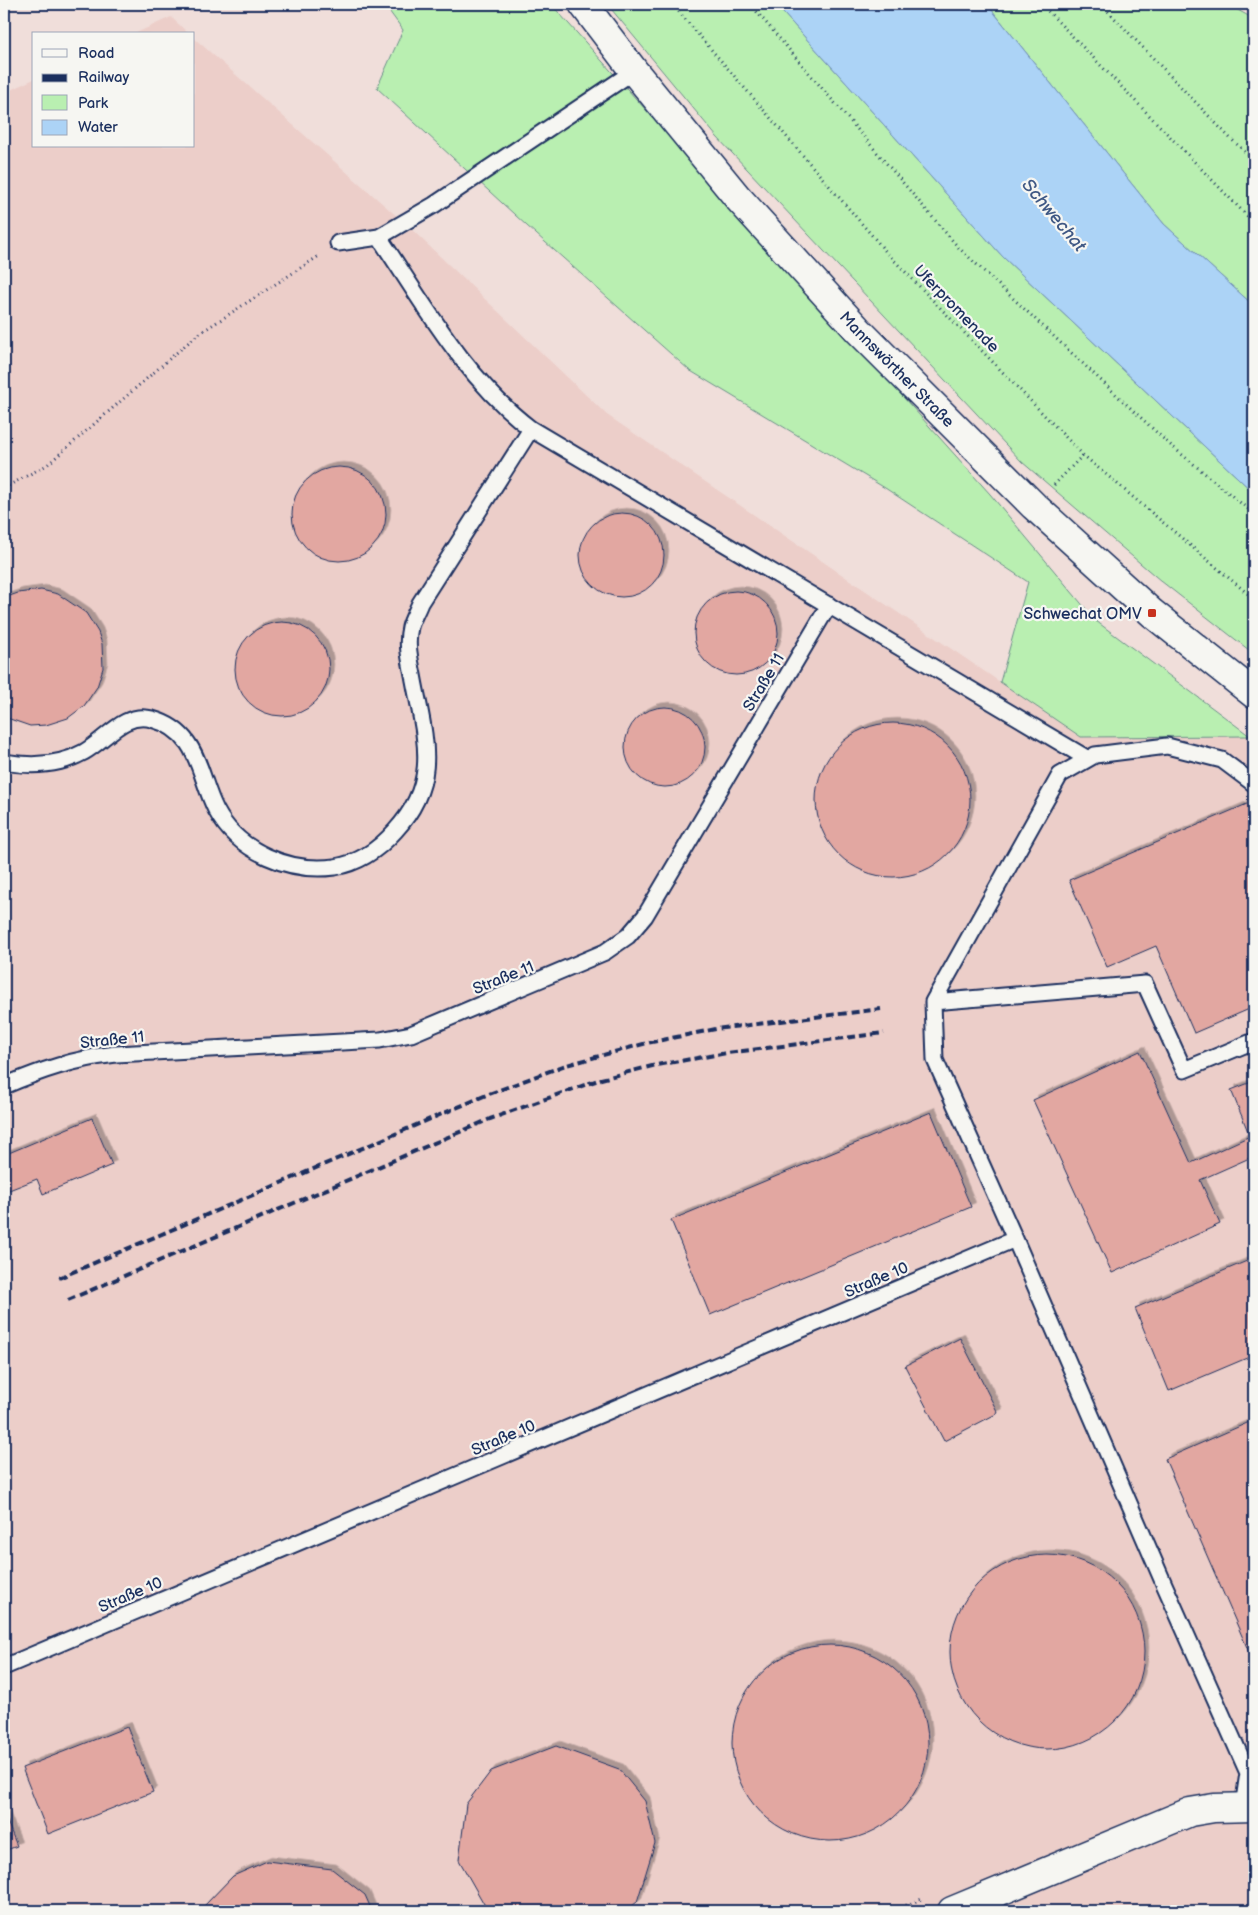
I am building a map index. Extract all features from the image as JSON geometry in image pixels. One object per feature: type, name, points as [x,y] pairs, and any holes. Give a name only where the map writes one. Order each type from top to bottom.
[{"type":"main road","name":"Mannswörther Straße","points":[[583,4],[634,71],[738,198],[859,332],[1034,506],[1152,613],[1254,694]]},
{"type":"main road","points":[[952,1911],[1190,1812],[1214,1808],[1248,1807]]},
{"type":"lane","points":[[338,244],[379,237],[434,205],[634,71]]},
{"type":"lane","points":[[379,237],[457,352],[509,412],[531,430],[1088,759]]},
{"type":"lane","points":[[4,762],[47,766],[84,752],[120,725],[134,718],[152,719],[172,728],[192,748],[199,760],[216,810],[237,838],[255,850],[288,864],[319,868],[348,865],[367,855],[382,845],[404,822],[417,800],[425,780],[428,754],[408,645],[410,626],[420,603],[531,430]]},
{"type":"lane","name":"Straße 11","points":[[4,1086],[53,1066],[86,1058],[126,1054],[380,1040],[411,1034],[605,952],[628,936],[645,916],[829,605]]},
{"type":"lane","points":[[1248,1807],[1248,1773],[1016,1239],[935,1060],[933,1002],[1060,775],[1095,755],[1167,746],[1222,760],[1254,784]]},
{"type":"lane","points":[[933,1002],[1145,984],[1184,1070],[1254,1041]]},
{"type":"lane","name":"Straße 10","points":[[4,1667],[1016,1239]]},
{"type":"path","name":"Uferpromenade","points":[[672,4],[888,254],[1082,454],[1254,599]]},
{"type":"path","points":[[750,4],[958,247],[1168,443],[1254,514]]},
{"type":"path","points":[[1041,4],[1254,223]]},
{"type":"path","points":[[1101,4],[1230,138],[1254,160]]},
{"type":"path","points":[[4,488],[47,465],[197,335],[338,244]]},
{"type":"path","points":[[1034,506],[1082,454]]},
{"type":"shaded area","points":[[171,17],[187,32],[138,32]]},
{"type":"shaded area","points":[[195,39],[408,226],[607,415],[1081,737],[1250,736],[1254,740],[1254,1911],[4,1911],[4,93],[32,80],[32,148],[195,148]]},
{"type":"green space","points":[[384,4],[551,4],[990,494],[1096,621],[1250,736],[1081,737],[1000,682],[1028,582],[885,488],[689,370],[527,226],[377,88],[403,30]]},
{"type":"green space","points":[[607,4],[775,4],[1003,257],[1254,493],[1254,654],[1161,581],[1022,462],[717,137]]},
{"type":"green space","points":[[987,4],[1227,4],[1254,19],[1254,306],[1164,224]]},
{"type":"water","name":"Schwechat","points":[[775,4],[987,4],[1164,224],[1254,306],[1254,493],[1003,257]]},
{"type":"building","points":[[339,467],[357,470],[372,481],[383,496],[386,514],[383,532],[372,547],[357,558],[339,561],[321,558],[306,547],[295,532],[292,514],[295,496],[306,481],[321,470]]},
{"type":"building","points":[[622,513],[638,516],[652,525],[661,539],[664,555],[661,571],[652,585],[638,594],[622,597],[606,594],[592,585],[583,571],[580,555],[583,539],[592,525],[606,516]]},
{"type":"building","points":[[41,590],[58,594],[86,613],[98,632],[102,644],[103,668],[97,687],[84,706],[68,718],[46,725],[30,726],[4,717],[4,598],[18,593]]},
{"type":"building","points":[[728,591],[744,591],[760,598],[771,609],[778,625],[775,649],[766,663],[760,668],[744,675],[728,675],[712,668],[701,657],[694,641],[694,625],[701,609],[712,598]]},
{"type":"building","points":[[282,622],[300,625],[315,636],[326,651],[329,669],[326,687],[315,702],[300,713],[282,716],[264,713],[249,702],[238,687],[235,669],[238,651],[249,636],[264,625]]},
{"type":"building","points":[[657,707],[673,707],[694,718],[705,739],[705,755],[694,776],[673,787],[657,787],[643,781],[631,769],[625,755],[625,739],[631,725],[643,713]]},
{"type":"building","points":[[893,723],[922,729],[936,736],[947,746],[957,757],[964,771],[970,800],[964,829],[957,843],[947,854],[936,864],[922,871],[893,877],[864,871],[850,864],[839,854],[829,843],[822,829],[816,800],[822,771],[829,757],[839,746],[850,736],[864,729]]},
{"type":"building","points":[[1254,801],[1254,1007],[1194,1033],[1156,946],[1107,967],[1069,880]]},
{"type":"building","points":[[1140,1051],[1191,1163],[1250,1136],[1254,1146],[1254,1156],[1200,1180],[1220,1224],[1112,1273],[1033,1100]]},
{"type":"building","points":[[1254,1081],[1254,1146],[1231,1090]]},
{"type":"building","points":[[931,1112],[971,1207],[710,1315],[671,1220]]},
{"type":"building","points":[[92,1118],[112,1165],[43,1194],[37,1179],[4,1192],[4,1155]]},
{"type":"building","points":[[1254,1258],[1254,1355],[1169,1391],[1135,1308]]},
{"type":"building","points":[[960,1338],[998,1413],[944,1441],[905,1366]]},
{"type":"building","points":[[1254,1420],[1254,1658],[1252,1659],[1165,1459]]},
{"type":"building","points":[[1047,1555],[1066,1557],[1093,1567],[1108,1577],[1122,1591],[1136,1615],[1142,1633],[1144,1652],[1142,1671],[1132,1698],[1122,1713],[1108,1727],[1084,1741],[1066,1747],[1047,1749],[1028,1747],[1001,1737],[986,1727],[972,1713],[958,1689],[952,1671],[950,1652],[952,1633],[962,1606],[972,1591],[986,1577],[1010,1563],[1028,1557]]},
{"type":"building","points":[[830,1645],[849,1647],[867,1653],[884,1662],[899,1674],[911,1689],[920,1706],[926,1724],[928,1743],[926,1762],[920,1780],[911,1797],[899,1812],[884,1824],[867,1833],[849,1839],[830,1841],[811,1839],[793,1833],[776,1824],[761,1812],[749,1797],[740,1780],[734,1762],[732,1743],[734,1724],[740,1706],[749,1689],[761,1674],[776,1662],[793,1653],[811,1647]]},
{"type":"building","points":[[127,1727],[153,1792],[48,1834],[22,1768]]},
{"type":"building","points":[[556,1746],[619,1769],[645,1801],[655,1843],[637,1902],[626,1911],[488,1911],[459,1860],[466,1804],[491,1771]]},
{"type":"building","points":[[4,1814],[17,1846],[4,1851]]},
{"type":"building","points":[[267,1861],[332,1869],[365,1895],[372,1911],[203,1911],[204,1906],[233,1876]]},
{"type":"railway","points":[[59,1278],[484,1096],[563,1066],[647,1043],[716,1029],[881,1009]]},
{"type":"railway","points":[[68,1300],[490,1119],[601,1079],[656,1065],[727,1053],[884,1033]]},
{"type":"place","name":"Schwechat OMV","points":[[1152,613]]}]
